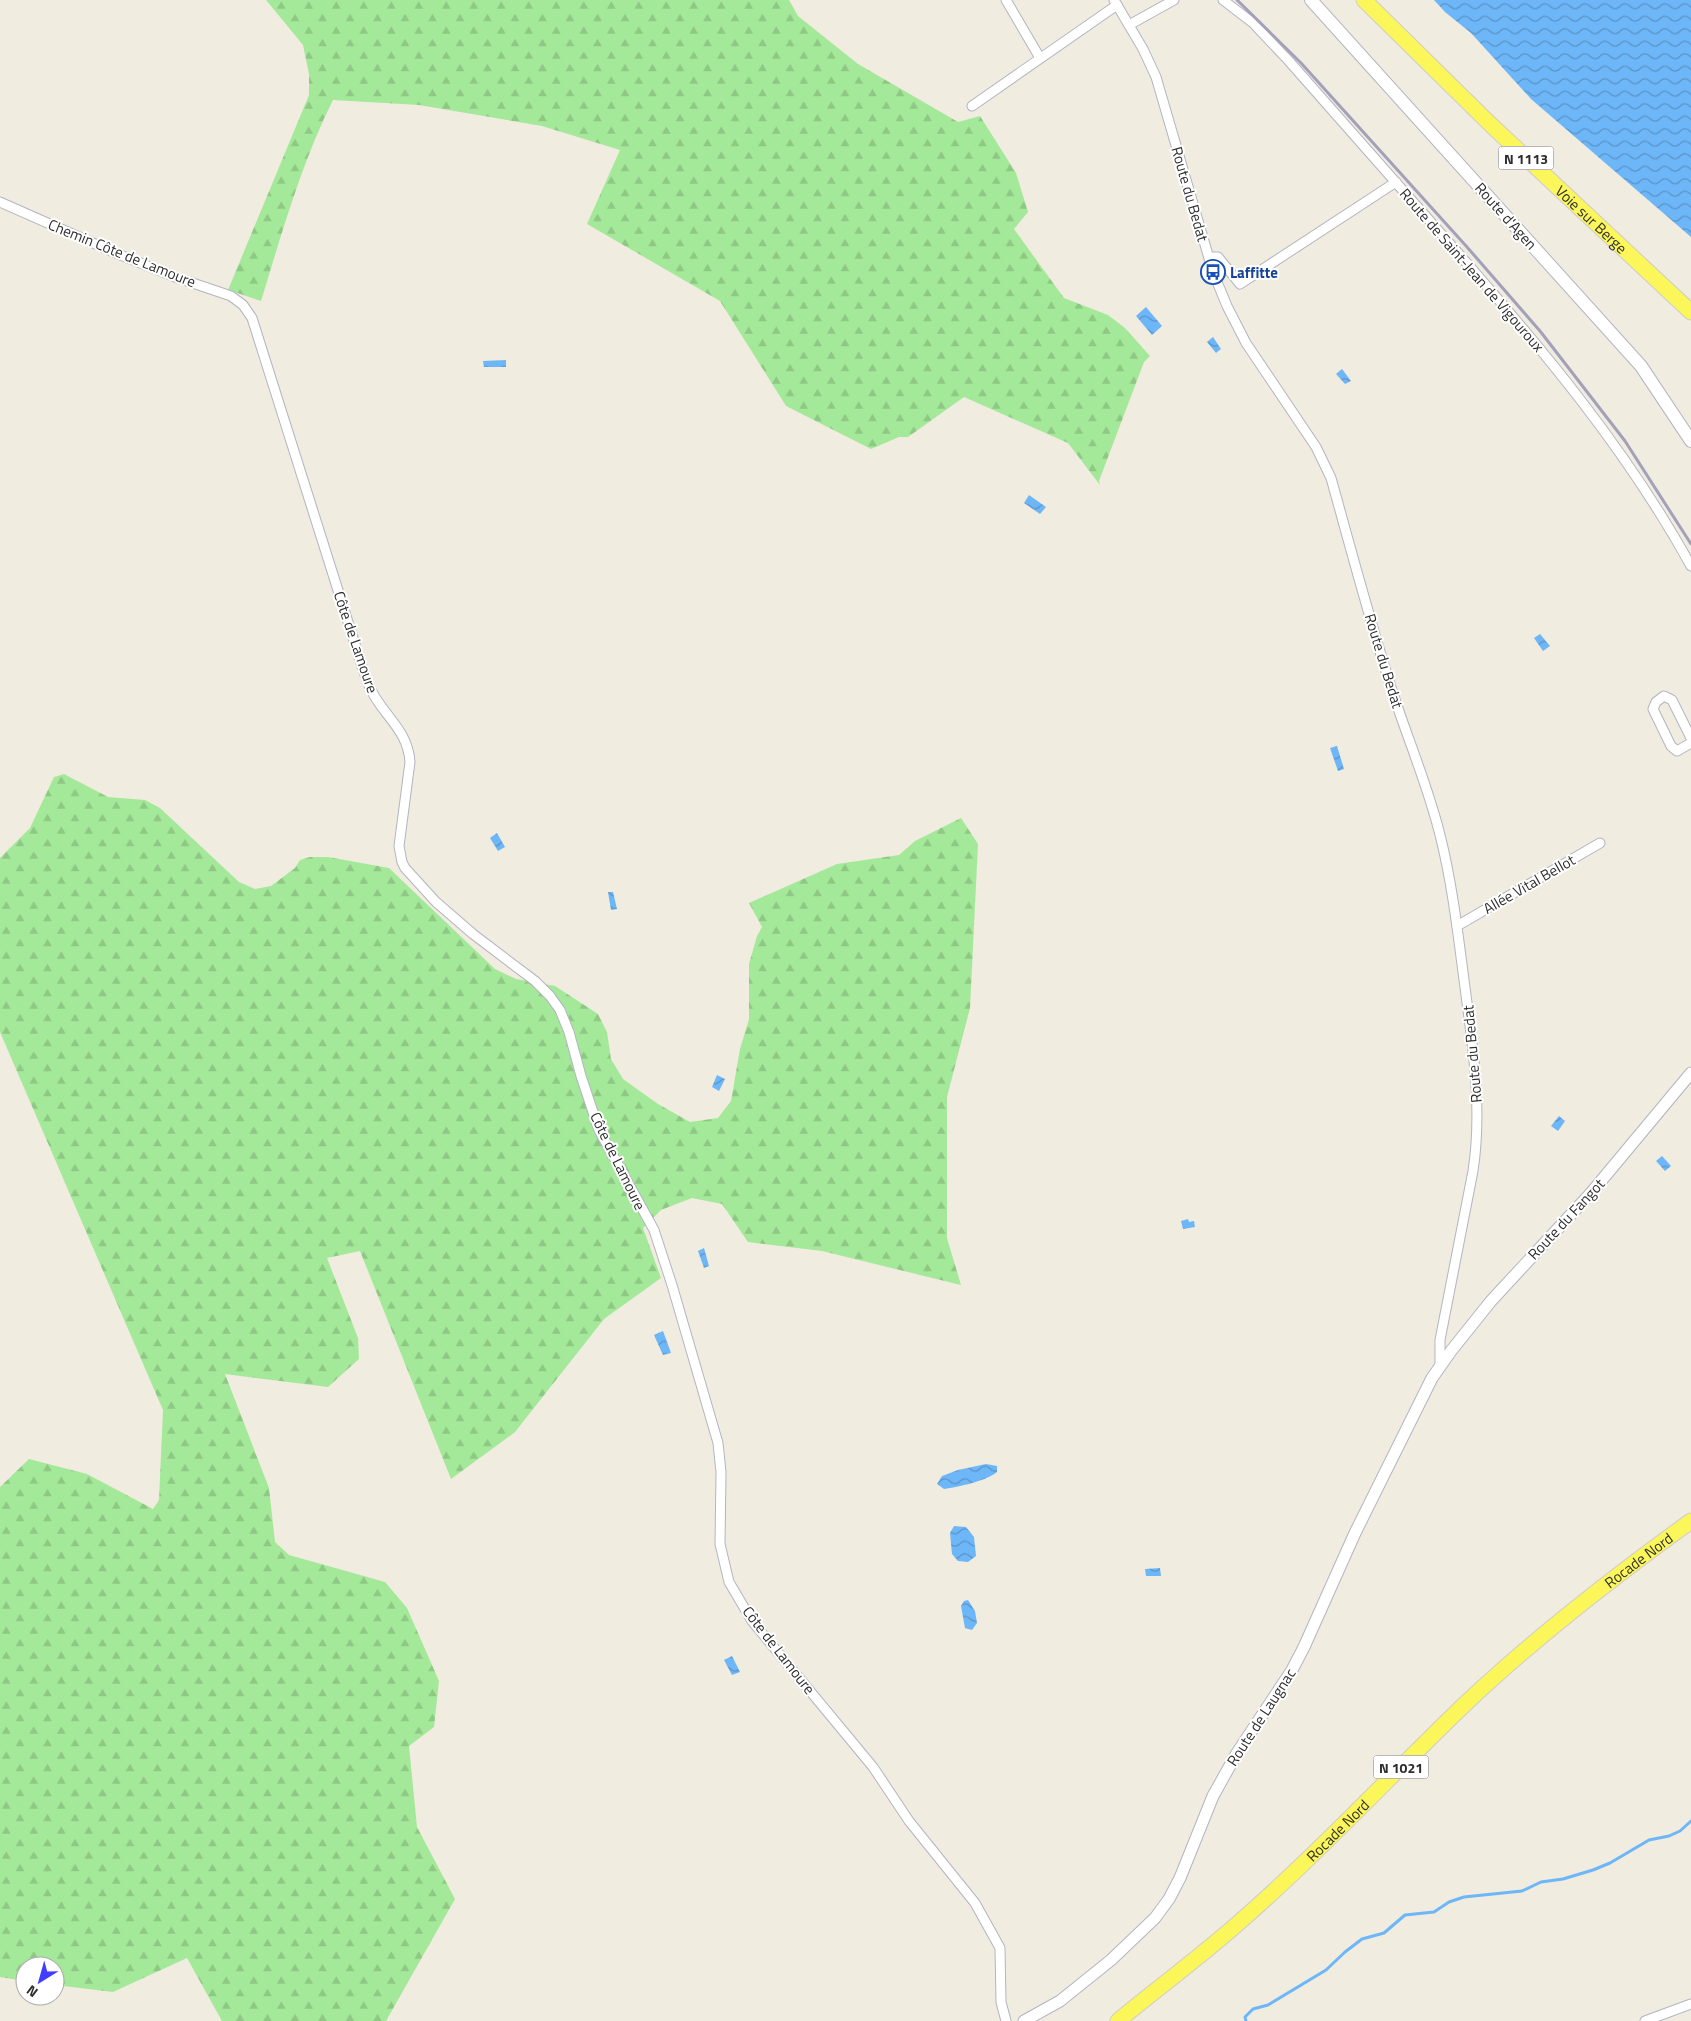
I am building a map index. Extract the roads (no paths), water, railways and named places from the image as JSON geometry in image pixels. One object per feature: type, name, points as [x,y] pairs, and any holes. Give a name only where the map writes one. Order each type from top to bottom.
[{"type":"main road","name":"Route d'Agen","points":[[1311,0],[1641,366],[1691,441]]},
{"type":"main road","name":"Voie sur Berge","points":[[1364,0],[1490,123],[1691,312]]},
{"type":"main road","name":"Rocade Nord","points":[[1118,2021],[1228,1932],[1314,1852],[1466,1703],[1539,1637],[1612,1578],[1691,1521]]},
{"type":"street","points":[[1006,0],[1040,58]]},
{"type":"street","points":[[1129,25],[1174,0]]},
{"type":"street","name":"Route de Saint-Jean de Vigouroux","points":[[1223,0],[1253,23],[1288,60],[1545,354],[1649,496],[1691,566]]},
{"type":"street","points":[[972,106],[1116,2]]},
{"type":"street","name":"Route du Bedat","points":[[1116,2],[1156,77],[1209,257],[1227,306],[1246,343],[1316,448],[1331,478],[1389,682],[1432,802],[1440,834],[1457,926],[1473,1044],[1477,1093],[1477,1144],[1440,1340],[1440,1365]]},
{"type":"street","points":[[1209,257],[1218,257],[1240,284],[1396,182]]},
{"type":"street","name":"Chemin Côte de Lamoure","points":[[0,202],[126,258],[231,296],[243,305]]},
{"type":"street","name":"Côte de Lamoure","points":[[243,305],[254,322],[363,668],[376,698],[401,731],[408,748],[410,762],[399,846],[402,862],[410,875],[436,902],[473,934],[535,981],[550,996],[560,1010],[573,1043],[581,1076],[599,1130],[654,1230],[698,1370],[718,1443],[721,1472],[720,1544],[729,1582],[752,1621],[873,1767],[909,1821],[975,1903],[1000,1948],[1001,2002],[1006,2021]]},
{"type":"street","points":[[1691,738],[1672,700],[1664,696],[1656,702],[1653,709],[1671,746],[1677,751],[1691,743]]},
{"type":"street","name":"Allée Vital Bellot","points":[[1457,926],[1600,843]]},
{"type":"street","name":"Route du Fangot","points":[[1440,1365],[1491,1301],[1591,1193],[1691,1073]]},
{"type":"street","name":"Route de Laugnac","points":[[1024,2021],[1060,2001],[1105,1966],[1155,1918],[1169,1899],[1180,1878],[1213,1796],[1237,1753],[1292,1670],[1378,1484],[1440,1365]]},
{"type":"street","points":[[1645,2021],[1691,2004]]},
{"type":"water","points":[[1434,0],[1691,0],[1691,237],[1531,99],[1471,33],[1445,12]]},
{"type":"water","points":[[1146,307],[1162,326],[1152,335],[1136,316]]},
{"type":"water","points":[[1213,337],[1221,349],[1216,353],[1207,342]]},
{"type":"water","points":[[506,360],[506,367],[484,367],[483,361]]},
{"type":"water","points":[[1342,369],[1351,381],[1345,384],[1336,374]]},
{"type":"water","points":[[1029,495],[1046,507],[1040,514],[1024,503]]},
{"type":"water","points":[[1540,634],[1550,646],[1543,651],[1534,638]]},
{"type":"water","points":[[1337,746],[1344,769],[1338,771],[1330,748]]},
{"type":"water","points":[[497,833],[505,847],[498,851],[490,838]]},
{"type":"water","points":[[608,892],[613,892],[617,909],[611,910]]},
{"type":"water","points":[[717,1075],[725,1079],[719,1091],[712,1087]]},
{"type":"water","points":[[1559,1116],[1565,1121],[1558,1131],[1551,1126]]},
{"type":"water","points":[[1662,1156],[1671,1166],[1665,1171],[1656,1161]]},
{"type":"water","points":[[1188,1219],[1189,1222],[1194,1221],[1195,1227],[1183,1229],[1181,1221]]},
{"type":"water","points":[[704,1248],[709,1266],[704,1268],[698,1251]]},
{"type":"water","points":[[663,1331],[671,1353],[663,1355],[654,1335]]},
{"type":"water","points":[[986,1464],[997,1466],[997,1472],[979,1481],[957,1487],[944,1489],[937,1484],[942,1476],[958,1470]]},
{"type":"water","points":[[954,1526],[966,1527],[974,1537],[976,1556],[968,1562],[958,1561],[952,1554],[950,1533]]},
{"type":"water","points":[[1160,1568],[1161,1576],[1146,1576],[1145,1569]]},
{"type":"water","points":[[968,1600],[975,1611],[977,1623],[972,1630],[965,1628],[961,1606],[964,1601]]},
{"type":"water","points":[[732,1656],[740,1672],[732,1675],[724,1660]]},
{"type":"waterway","points":[[1246,2021],[1245,2017],[1253,2009],[1268,2005],[1326,1970],[1362,1939],[1384,1933],[1405,1915],[1434,1912],[1449,1902],[1464,1897],[1522,1891],[1541,1882],[1563,1879],[1593,1870],[1610,1863],[1649,1840],[1669,1836],[1680,1831],[1691,1821]]},
{"type":"railway","points":[[1237,0],[1301,63],[1540,331],[1625,441],[1691,544]]},
{"type":"place","name":"Laffitte","points":[[1213,272]]}]
